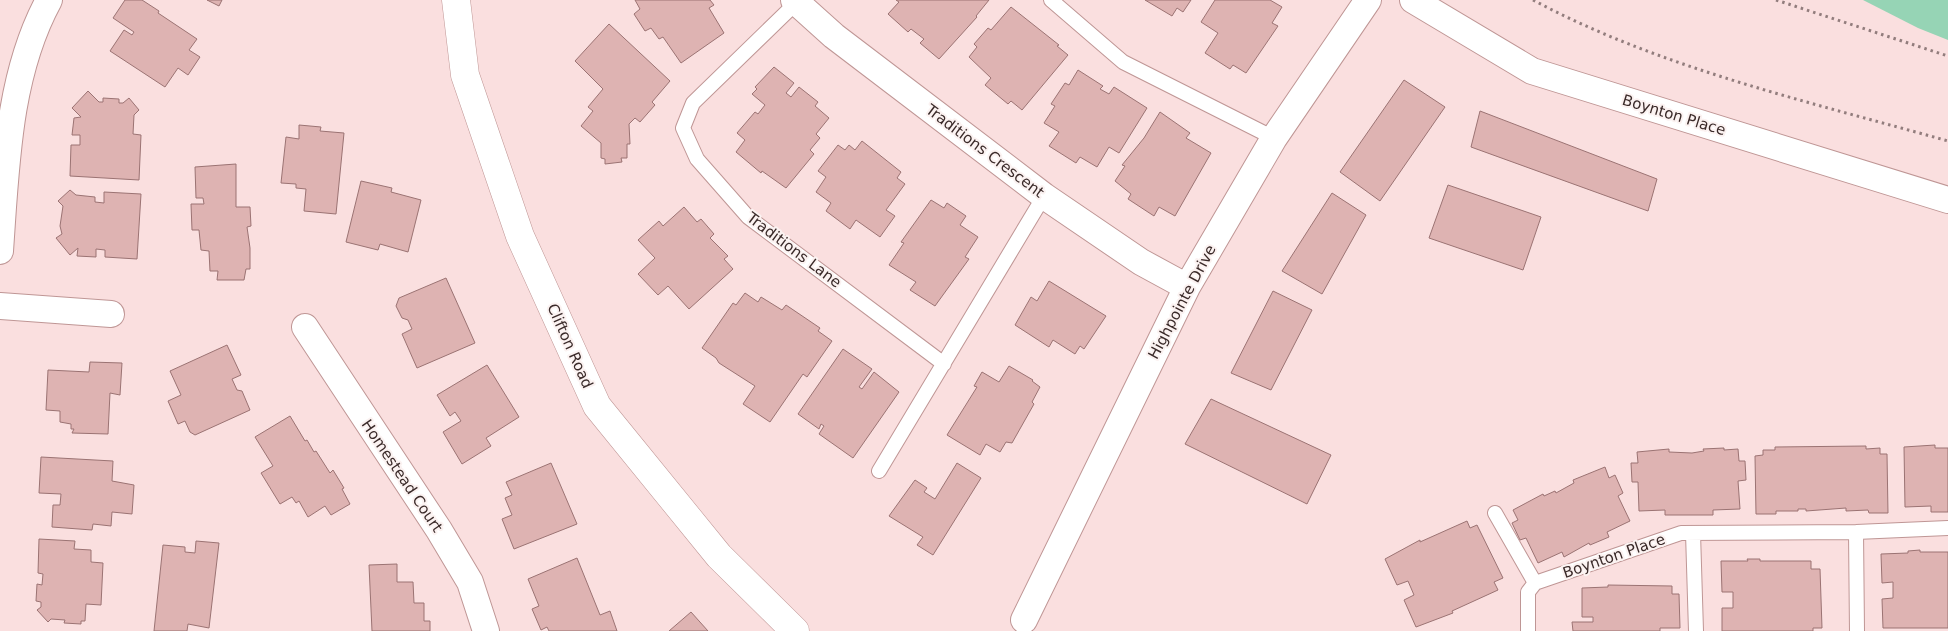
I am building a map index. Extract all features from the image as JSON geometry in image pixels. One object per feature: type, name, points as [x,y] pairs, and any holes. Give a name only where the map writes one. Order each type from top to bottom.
[{"type":"main road","name":"Clifton Road","points":[[456,0],[465,75],[520,236],[597,406],[719,556],[794,631]]},
{"type":"street","points":[[0,251],[10,118],[37,22],[49,0]]},
{"type":"street","name":"Highpointe Drive","points":[[1024,620],[1187,287],[1274,138],[1368,0]]},
{"type":"street","name":"Boynton Place","points":[[1413,0],[1532,71],[1948,200]]},
{"type":"street","name":"Traditions Crescent","points":[[795,2],[834,36],[1044,196],[1141,262],[1187,287]]},
{"type":"street","points":[[0,306],[111,314]]},
{"type":"street","name":"Homestead Court","points":[[305,327],[439,530],[470,582],[486,631]]},
{"type":"lane","points":[[1051,0],[1123,62],[1274,138]]},
{"type":"lane","name":"Traditions Lane","points":[[795,2],[693,103],[684,128],[697,159],[748,217],[944,364]]},
{"type":"lane","points":[[879,471],[1044,196]]},
{"type":"lane","points":[[1495,513],[1535,584],[1528,592],[1528,631]]},
{"type":"lane","name":"Boynton Place","points":[[1535,584],[1682,533],[1856,532],[1948,528]]},
{"type":"lane","points":[[1856,532],[1857,631]]},
{"type":"lane","points":[[1693,533],[1696,631]]},
{"type":"path","points":[[1533,0],[1570,20],[1711,74],[1948,141]]},
{"type":"path","points":[[1776,0],[1948,56]]},
{"type":"green space","points":[[1863,0],[1948,0],[1948,40],[1918,28]]},
{"type":"building","points":[[125,0],[142,0],[197,39],[189,50],[200,57],[188,75],[178,68],[165,87],[110,51],[124,30],[132,35],[134,32],[113,18]]},
{"type":"building","points":[[207,0],[222,0],[219,6]]},
{"type":"building","points":[[635,0],[710,0],[714,5],[709,8],[724,33],[681,63],[663,37],[659,39],[651,28],[645,31],[634,14],[640,9]]},
{"type":"building","points":[[896,0],[989,0],[977,17],[939,59],[920,43],[924,39],[911,29],[908,32],[888,14],[899,2]]},
{"type":"building","points":[[1145,0],[1191,0],[1183,12],[1177,8],[1172,16]]},
{"type":"building","points":[[1215,0],[1270,0],[1282,7],[1272,23],[1278,26],[1246,73],[1233,65],[1230,69],[1205,53],[1218,33],[1201,22]]},
{"type":"building","points":[[1011,7],[1059,45],[1057,46],[1068,55],[1022,110],[1011,101],[1008,104],[985,85],[991,78],[969,57],[977,47],[974,44],[988,28],[991,30]]},
{"type":"building","points":[[609,24],[670,81],[652,102],[655,105],[640,122],[635,118],[629,124],[630,144],[627,144],[627,158],[621,158],[622,162],[605,164],[605,159],[601,158],[601,143],[581,126],[593,111],[588,107],[603,89],[575,61]]},
{"type":"building","points":[[774,67],[794,83],[786,93],[791,97],[799,87],[818,102],[815,106],[829,118],[816,134],[820,138],[810,150],[814,154],[786,188],[762,171],[761,173],[736,152],[745,140],[737,133],[755,112],[758,114],[765,105],[752,94],[757,89],[755,87]]},
{"type":"building","points":[[1078,70],[1103,86],[1100,89],[1109,94],[1114,87],[1147,108],[1119,153],[1109,147],[1097,167],[1080,157],[1076,163],[1049,146],[1059,132],[1044,123],[1055,106],[1051,104],[1065,83],[1069,85]]},
{"type":"building","points":[[1404,80],[1445,107],[1380,201],[1340,172]]},
{"type":"building","points":[[88,91],[99,102],[103,102],[103,98],[119,99],[119,103],[123,103],[129,98],[139,110],[134,115],[133,134],[141,135],[139,180],[70,176],[71,145],[80,145],[80,135],[72,135],[74,118],[81,117],[72,108]]},
{"type":"building","points":[[1480,111],[1657,179],[1648,211],[1471,147]]},
{"type":"building","points":[[1160,112],[1190,133],[1186,138],[1211,153],[1175,216],[1159,207],[1154,216],[1128,199],[1131,194],[1115,181],[1125,166],[1122,165],[1144,138]]},
{"type":"building","points":[[299,125],[321,127],[320,131],[344,133],[336,214],[304,211],[306,189],[296,188],[296,184],[281,183],[286,137],[299,139]]},
{"type":"building","points":[[862,141],[901,172],[897,178],[905,184],[886,210],[895,216],[880,237],[856,220],[850,229],[826,211],[831,203],[816,192],[826,177],[818,171],[838,145],[845,150],[849,145],[855,150]]},
{"type":"building","points":[[236,164],[236,207],[250,207],[251,226],[247,227],[250,269],[246,269],[244,280],[217,280],[218,271],[210,271],[209,251],[201,250],[199,230],[192,230],[191,204],[204,204],[203,198],[196,198],[195,167]]},
{"type":"building","points":[[361,181],[392,188],[391,192],[421,200],[408,252],[380,244],[378,250],[346,242]]},
{"type":"building","points":[[1448,185],[1541,217],[1523,270],[1429,238]]},
{"type":"building","points":[[70,190],[76,195],[95,197],[95,202],[104,203],[104,192],[141,194],[137,259],[105,257],[105,250],[96,249],[96,257],[77,256],[78,248],[70,255],[56,238],[62,234],[60,226],[63,206],[58,201]]},
{"type":"building","points":[[1332,193],[1366,215],[1322,294],[1282,271]]},
{"type":"building","points":[[931,200],[944,208],[947,203],[966,216],[960,225],[978,237],[965,257],[969,259],[935,306],[910,290],[916,282],[889,265],[904,243],[901,242]]},
{"type":"building","points":[[684,207],[697,222],[701,219],[714,234],[710,238],[728,256],[724,259],[733,269],[689,309],[668,286],[658,295],[638,274],[655,258],[638,240],[659,221],[663,226]]},
{"type":"building","points":[[446,278],[475,343],[417,368],[402,334],[412,329],[408,320],[402,318],[396,306],[399,298]]},
{"type":"building","points":[[1049,281],[1106,316],[1084,349],[1080,346],[1075,354],[1053,340],[1049,347],[1015,325],[1031,297],[1037,301]]},
{"type":"building","points":[[1273,291],[1312,310],[1271,390],[1231,373]]},
{"type":"building","points":[[745,293],[758,302],[761,297],[782,310],[786,305],[820,328],[818,331],[832,341],[807,377],[803,374],[770,422],[743,404],[755,386],[719,363],[716,358],[702,348],[733,303],[736,305]]},
{"type":"building","points":[[227,345],[241,375],[232,379],[237,390],[242,391],[250,410],[195,435],[190,432],[185,421],[178,424],[168,401],[181,395],[170,371]]},
{"type":"building","points":[[843,349],[872,369],[859,387],[862,389],[874,372],[899,392],[853,458],[819,434],[824,426],[821,424],[819,429],[798,414]]},
{"type":"building","points":[[90,362],[122,363],[120,395],[110,393],[108,434],[72,433],[74,429],[71,429],[71,424],[60,422],[60,411],[46,410],[48,370],[89,372]]},
{"type":"building","points":[[487,365],[519,417],[486,438],[491,446],[462,464],[443,432],[461,421],[455,412],[450,416],[437,395]]},
{"type":"building","points":[[1009,366],[1033,380],[1040,387],[1032,402],[1034,404],[1012,443],[1006,442],[1000,452],[986,444],[980,455],[947,435],[977,387],[974,386],[982,372],[999,382]]},
{"type":"building","points":[[1211,399],[1331,455],[1307,504],[1185,444]]},
{"type":"building","points":[[290,416],[305,441],[307,440],[314,452],[316,451],[330,473],[333,470],[344,488],[342,489],[350,504],[331,515],[325,506],[308,517],[299,501],[296,503],[292,497],[280,504],[261,473],[273,466],[255,437]]},
{"type":"building","points":[[1935,445],[1935,448],[1948,448],[1948,512],[1931,512],[1931,506],[1905,507],[1904,447]]},
{"type":"building","points":[[1866,446],[1866,449],[1880,448],[1880,454],[1887,454],[1888,513],[1869,513],[1868,510],[1846,511],[1846,508],[1806,511],[1806,509],[1798,509],[1798,511],[1776,511],[1776,514],[1756,514],[1755,456],[1763,455],[1763,450],[1775,450],[1775,447]]},
{"type":"building","points":[[1724,448],[1724,450],[1738,449],[1739,461],[1745,461],[1746,480],[1738,481],[1740,509],[1713,510],[1713,515],[1665,515],[1665,510],[1639,511],[1638,482],[1632,482],[1631,463],[1638,463],[1637,452],[1669,449],[1669,452],[1692,453],[1704,451],[1703,449]]},
{"type":"building","points":[[41,457],[113,461],[112,481],[134,485],[132,514],[112,512],[111,526],[93,524],[92,530],[52,527],[53,505],[60,505],[61,494],[39,493]]},
{"type":"building","points":[[551,463],[577,524],[514,549],[502,519],[512,515],[505,498],[512,495],[506,482]]},
{"type":"building","points":[[957,463],[981,478],[933,555],[917,545],[923,537],[889,516],[915,480],[927,488],[924,492],[935,499]]},
{"type":"building","points":[[1605,467],[1609,478],[1615,475],[1623,493],[1618,496],[1630,521],[1607,532],[1609,537],[1590,545],[1589,543],[1564,557],[1562,552],[1538,563],[1526,538],[1520,540],[1512,523],[1518,520],[1513,510],[1543,494],[1544,496],[1555,491],[1556,493],[1574,483],[1573,480]]},
{"type":"building","points":[[1467,521],[1470,528],[1477,525],[1503,578],[1494,582],[1498,590],[1452,611],[1453,613],[1416,627],[1404,600],[1414,595],[1408,581],[1397,585],[1385,559],[1420,540],[1420,542]]},
{"type":"building","points":[[39,539],[75,541],[74,549],[91,550],[91,562],[103,563],[101,605],[86,604],[85,621],[81,621],[81,624],[64,623],[65,620],[51,619],[48,622],[37,610],[41,607],[41,602],[36,601],[37,584],[42,585],[43,574],[38,573]]},
{"type":"building","points":[[196,541],[219,543],[209,628],[188,624],[187,631],[154,631],[163,545],[185,547],[185,552],[195,553]]},
{"type":"building","points":[[1920,550],[1920,552],[1948,552],[1948,628],[1883,628],[1882,599],[1893,598],[1893,582],[1882,583],[1881,554],[1908,553],[1908,551]]},
{"type":"building","points":[[577,558],[600,615],[610,611],[617,631],[549,631],[547,627],[541,630],[532,609],[539,606],[528,579]]},
{"type":"building","points":[[1747,559],[1760,559],[1760,561],[1811,561],[1811,569],[1820,569],[1822,628],[1813,628],[1813,631],[1722,631],[1722,608],[1733,608],[1733,592],[1722,592],[1721,561],[1748,561]]},
{"type":"building","points":[[397,564],[397,582],[413,582],[414,603],[424,603],[424,621],[430,621],[430,631],[372,631],[369,565]]},
{"type":"building","points":[[1608,585],[1672,586],[1672,594],[1679,594],[1680,628],[1660,628],[1660,631],[1573,631],[1572,622],[1593,622],[1593,617],[1582,617],[1582,588],[1608,587]]},
{"type":"building","points":[[691,612],[708,631],[669,631]]}]
